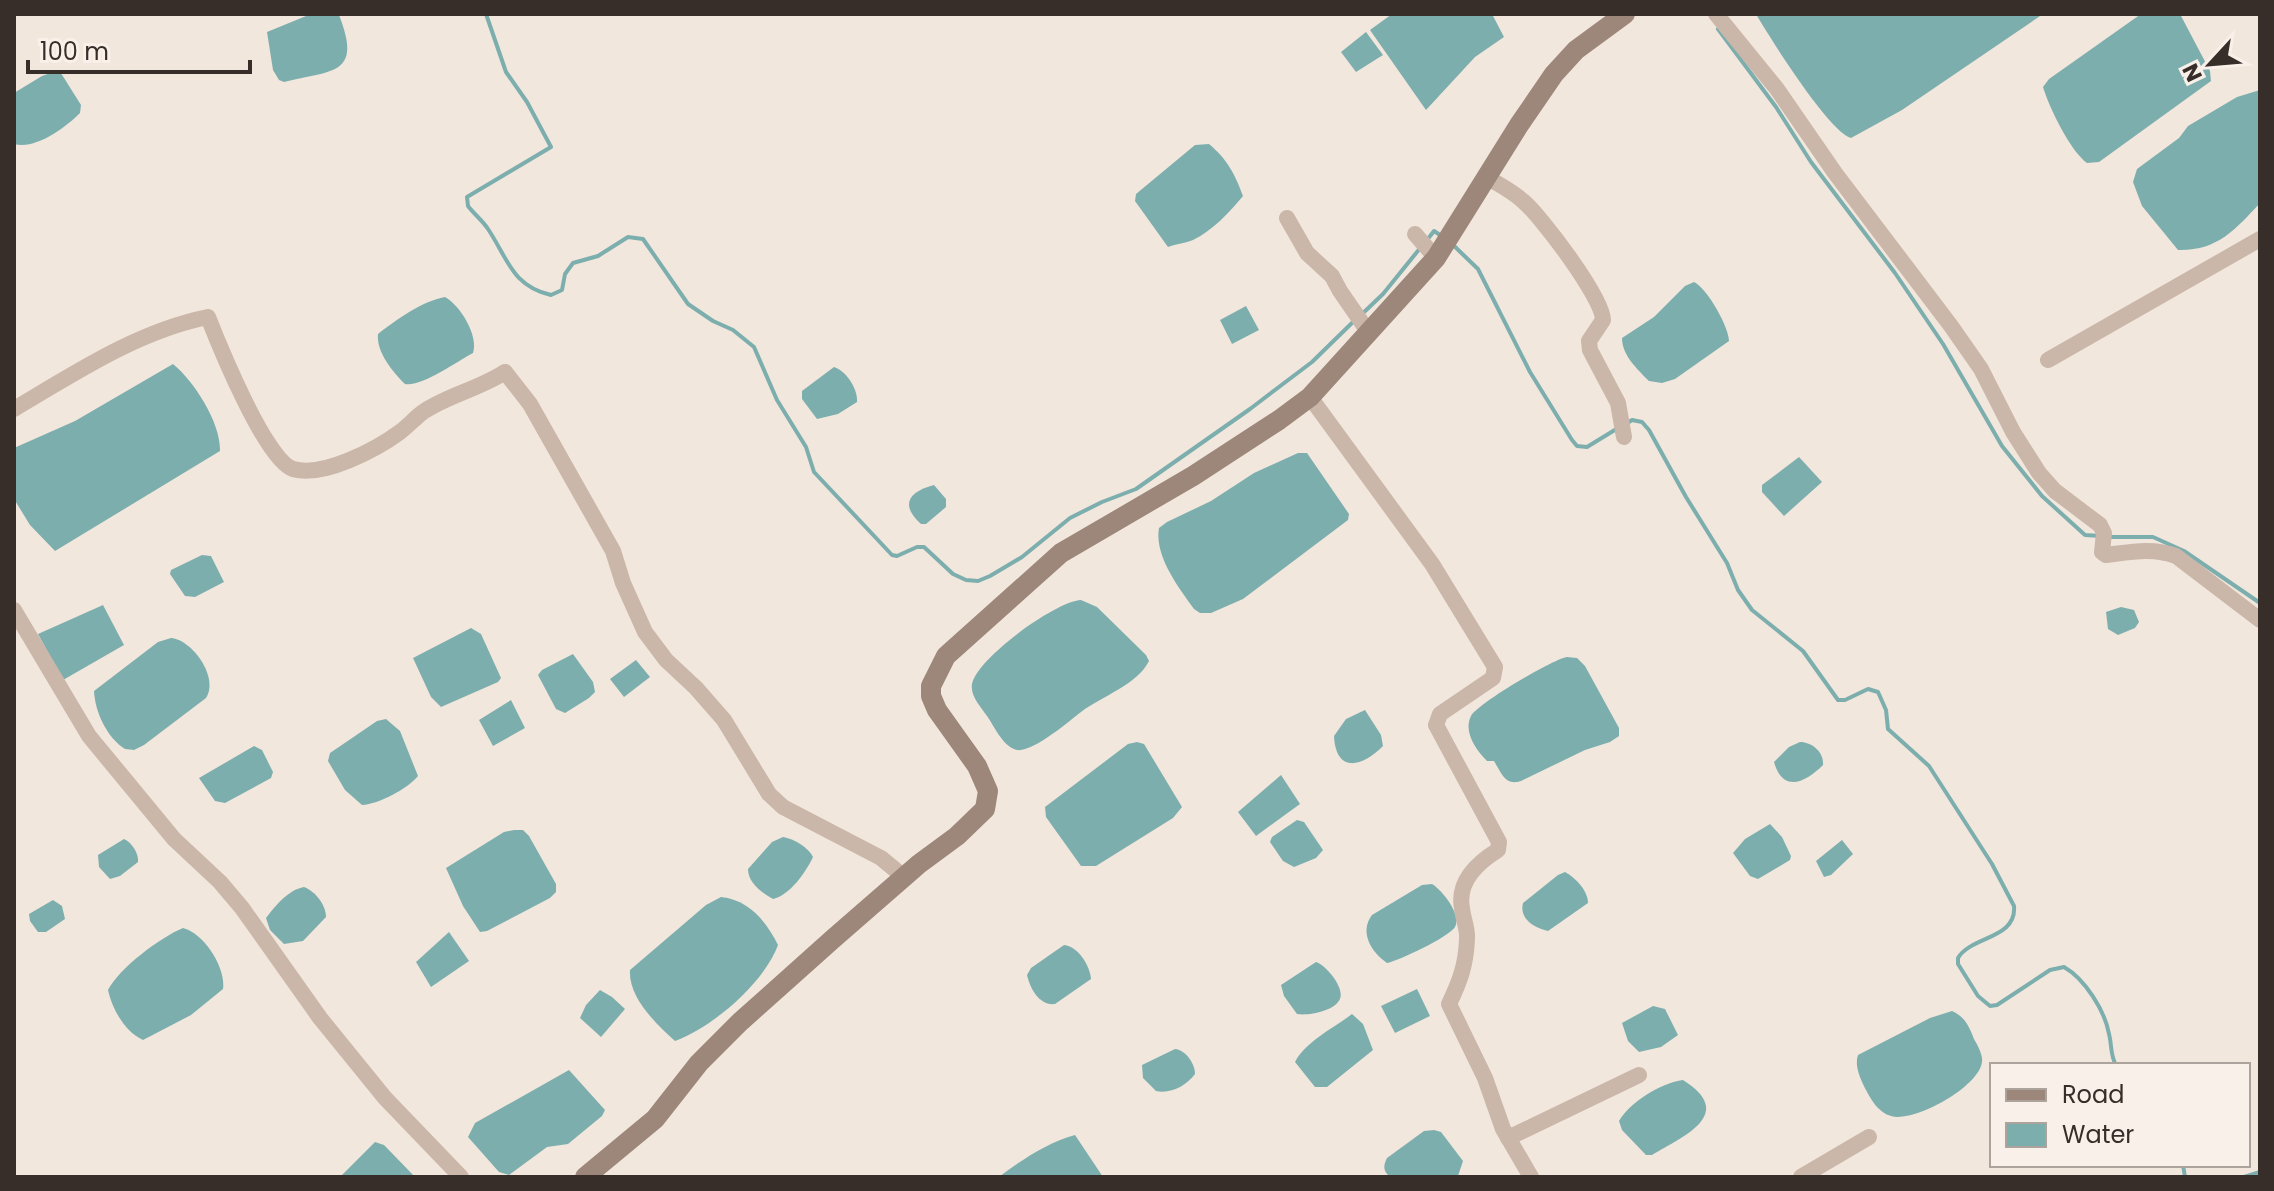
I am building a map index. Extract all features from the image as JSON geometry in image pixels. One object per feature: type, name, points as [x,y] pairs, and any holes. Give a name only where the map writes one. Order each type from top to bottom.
[{"type":"main road","points":[[585,1177],[655,1119],[699,1063],[740,1022],[985,809],[988,796],[977,766],[937,710],[931,696],[931,686],[946,656],[1061,553],[1193,476],[1310,397],[1362,324],[1428,247],[1454,229],[1554,74],[1599,31],[1625,14]]},
{"type":"street","points":[[1716,14],[1777,89],[1835,173],[1951,326],[1981,369],[2013,432],[2039,473],[2055,491],[2100,525],[2106,555],[2141,550],[2165,551],[2176,556],[2260,620]]},
{"type":"street","points":[[1486,177],[1508,188],[1525,202],[1597,301],[1603,320],[1589,341],[1590,350],[1618,403],[1624,437]]},
{"type":"street","points":[[1287,218],[1307,253],[1332,276],[1362,324]]},
{"type":"street","points":[[2048,360],[2260,239]]},
{"type":"street","points":[[14,409],[104,356],[190,321],[208,317],[221,351],[270,445],[282,462],[292,469],[308,470],[331,467],[374,448],[436,404],[505,372],[530,404],[613,551],[623,583],[645,632],[666,660],[724,720],[769,794],[783,807],[881,858],[904,877]]},
{"type":"street","points":[[1310,397],[1432,564],[1495,667],[1493,678],[1440,714],[1436,725],[1499,842],[1498,850],[1486,857],[1464,881],[1461,905],[1468,935],[1463,976],[1449,1004],[1485,1078],[1508,1138],[1531,1177]]},
{"type":"street","points":[[14,610],[21,634],[89,736],[174,839],[220,882],[242,908],[320,1018],[385,1098],[461,1177]]},
{"type":"street","points":[[1508,1138],[1639,1075]]},
{"type":"street","points":[[1801,1177],[1869,1137]]},
{"type":"water","points":[[311,14],[339,15],[347,50],[345,60],[329,72],[284,82],[279,80],[273,70],[267,32]]},
{"type":"water","points":[[1392,14],[1492,14],[1504,37],[1475,57],[1426,110],[1370,30]]},
{"type":"water","points":[[1756,14],[2043,14],[1902,110],[1851,138],[1841,132],[1815,102]]},
{"type":"water","points":[[2141,14],[2180,14],[2210,71],[2211,81],[2099,162],[2087,163],[2067,139],[2043,87],[2049,79]]},
{"type":"water","points":[[1366,32],[1383,55],[1356,72],[1341,52]]},
{"type":"water","points":[[59,70],[81,105],[80,113],[40,141],[14,144],[14,93]]},
{"type":"water","points":[[2260,90],[2260,203],[2233,230],[2214,243],[2178,250],[2142,206],[2133,182],[2137,169],[2179,138],[2188,126],[2237,97]]},
{"type":"water","points":[[1209,144],[1230,167],[1243,196],[1207,232],[1193,240],[1168,247],[1135,201],[1136,194],[1195,145]]},
{"type":"water","points":[[1694,282],[1716,308],[1729,341],[1675,379],[1662,383],[1649,381],[1627,356],[1622,338],[1654,317],[1685,286]]},
{"type":"water","points":[[445,297],[457,307],[471,330],[473,353],[430,378],[405,384],[382,355],[378,334],[418,307]]},
{"type":"water","points":[[1246,306],[1259,330],[1232,344],[1220,320]]},
{"type":"water","points":[[173,364],[205,403],[216,428],[220,451],[55,551],[30,525],[14,499],[14,448],[75,421]]},
{"type":"water","points":[[834,367],[851,382],[857,402],[838,414],[817,419],[802,399],[802,391]]},
{"type":"water","points":[[1298,453],[1307,453],[1349,514],[1348,520],[1243,599],[1211,613],[1200,613],[1194,609],[1169,571],[1160,550],[1159,528],[1211,501],[1254,473]]},
{"type":"water","points":[[1799,457],[1822,482],[1784,516],[1762,492],[1762,485]]},
{"type":"water","points":[[934,485],[946,499],[946,507],[926,524],[921,524],[911,511],[910,500],[918,491]]},
{"type":"water","points":[[202,555],[211,556],[224,582],[195,597],[185,596],[170,574],[171,570]]},
{"type":"water","points":[[1081,600],[1097,607],[1149,661],[1136,677],[1089,706],[1048,737],[1029,748],[1014,749],[1002,739],[976,701],[972,684],[977,673],[1002,646],[1054,610]]},
{"type":"water","points":[[103,605],[124,645],[63,680],[38,634]]},
{"type":"water","points":[[2121,607],[2134,610],[2139,622],[2135,628],[2118,635],[2108,629],[2106,612]]},
{"type":"water","points":[[471,628],[481,634],[501,678],[441,707],[431,697],[413,658]]},
{"type":"water","points":[[171,638],[188,645],[202,661],[209,680],[206,698],[144,745],[134,750],[125,749],[103,724],[94,691],[158,642]]},
{"type":"water","points":[[573,654],[593,682],[595,692],[565,713],[556,709],[538,675]]},
{"type":"water","points":[[1567,657],[1577,658],[1585,666],[1619,728],[1619,736],[1521,781],[1511,782],[1494,761],[1487,761],[1475,746],[1469,728],[1471,716],[1516,683]]},
{"type":"water","points":[[636,660],[650,677],[624,697],[610,679]]},
{"type":"water","points":[[511,700],[525,728],[493,746],[479,720]]},
{"type":"water","points":[[1365,710],[1381,735],[1383,746],[1367,759],[1351,763],[1340,757],[1334,736],[1346,719]]},
{"type":"water","points":[[386,719],[400,731],[418,776],[392,795],[362,805],[345,790],[328,761],[330,753],[377,721]]},
{"type":"water","points":[[1800,742],[1816,749],[1822,756],[1823,765],[1802,780],[1789,781],[1778,772],[1774,762],[1789,747]]},
{"type":"water","points":[[1128,744],[1144,744],[1182,807],[1173,818],[1096,866],[1081,866],[1046,817],[1045,807]]},
{"type":"water","points":[[254,746],[262,750],[273,772],[271,778],[225,803],[215,801],[199,778]]},
{"type":"water","points":[[1281,775],[1300,804],[1256,836],[1238,812]]},
{"type":"water","points":[[1297,820],[1304,822],[1323,850],[1316,858],[1294,867],[1283,861],[1270,842],[1272,837]]},
{"type":"water","points":[[1770,824],[1782,837],[1791,856],[1790,860],[1758,879],[1750,876],[1733,853],[1745,839]]},
{"type":"water","points":[[523,830],[529,836],[556,884],[556,892],[550,898],[480,932],[463,906],[446,868],[504,832]]},
{"type":"water","points":[[783,837],[800,844],[813,857],[791,888],[773,899],[753,883],[748,869],[772,842]]},
{"type":"water","points":[[124,839],[134,848],[138,862],[120,876],[110,879],[99,867],[98,855]]},
{"type":"water","points":[[1842,840],[1853,854],[1831,875],[1824,877],[1816,861]]},
{"type":"water","points":[[1565,872],[1581,885],[1588,903],[1548,931],[1538,928],[1525,918],[1523,903]]},
{"type":"water","points":[[1432,884],[1446,897],[1453,910],[1455,927],[1434,942],[1387,963],[1369,941],[1368,921],[1372,915],[1422,885]]},
{"type":"water","points":[[304,887],[319,899],[326,917],[303,941],[284,944],[270,930],[266,918],[278,903]]},
{"type":"water","points":[[721,897],[740,902],[756,913],[778,945],[761,974],[736,1002],[705,1025],[675,1041],[638,1000],[630,970],[706,905]]},
{"type":"water","points":[[53,900],[62,906],[65,919],[46,932],[38,932],[29,914]]},
{"type":"water","points":[[183,928],[199,937],[212,952],[221,971],[223,989],[191,1015],[143,1040],[120,1019],[108,990],[121,972],[141,954]]},
{"type":"water","points":[[449,932],[469,961],[431,987],[416,962]]},
{"type":"water","points":[[1064,945],[1074,949],[1082,958],[1091,979],[1055,1004],[1049,1004],[1036,995],[1027,975],[1031,968]]},
{"type":"water","points":[[1316,962],[1334,978],[1340,989],[1340,999],[1327,1010],[1297,1014],[1284,996],[1281,985]]},
{"type":"water","points":[[1417,989],[1430,1016],[1395,1033],[1381,1006]]},
{"type":"water","points":[[600,990],[625,1009],[601,1037],[580,1018],[586,1005]]},
{"type":"water","points":[[1653,1006],[1665,1009],[1678,1035],[1661,1047],[1639,1052],[1628,1041],[1622,1023]]},
{"type":"water","points":[[1952,1011],[1966,1022],[1980,1050],[1982,1062],[1978,1072],[1958,1092],[1929,1109],[1901,1117],[1883,1112],[1873,1102],[1862,1082],[1857,1068],[1858,1055],[1930,1018]]},
{"type":"water","points":[[1352,1014],[1363,1024],[1373,1050],[1327,1087],[1315,1087],[1295,1062],[1313,1041]]},
{"type":"water","points":[[1175,1049],[1189,1058],[1195,1074],[1178,1088],[1156,1091],[1143,1078],[1142,1065]]},
{"type":"water","points":[[569,1070],[605,1110],[602,1116],[568,1144],[547,1147],[509,1175],[499,1172],[468,1137],[475,1123]]},
{"type":"water","points":[[1683,1080],[1698,1092],[1705,1103],[1705,1114],[1690,1132],[1652,1155],[1646,1155],[1622,1130],[1619,1121],[1647,1094]]},
{"type":"water","points":[[1424,1131],[1441,1132],[1463,1161],[1458,1176],[1390,1177],[1384,1168],[1387,1158]]},
{"type":"water","points":[[1075,1135],[1103,1177],[999,1177],[1036,1152]]},
{"type":"water","points":[[375,1142],[384,1145],[415,1177],[340,1177]]},
{"type":"waterway","points":[[486,14],[506,72],[527,102],[551,147],[467,197],[468,206],[486,226],[512,270],[528,285],[551,295],[562,290],[565,274],[573,263],[598,256],[628,237],[643,239],[688,304],[733,330],[754,347],[777,400],[806,447],[814,472],[892,555],[924,547],[953,574],[966,580],[978,581],[990,576],[1022,557],[1070,518],[1136,489],[1312,362],[1354,321]]},
{"type":"waterway","points":[[1718,29],[1776,107],[1811,162],[1895,273],[1943,344],[2002,446],[2042,496],[2085,535],[2101,536]]},
{"type":"waterway","points":[[1427,240],[1434,231],[1440,235]]},
{"type":"waterway","points":[[1451,243],[1478,269],[1530,372],[1577,446],[1587,447],[1618,428]]},
{"type":"waterway","points":[[1361,315],[1383,294],[1421,247]]},
{"type":"waterway","points":[[1626,424],[1632,420],[1642,422],[1649,430],[1752,610],[1803,651],[1838,700],[1845,700],[1868,689],[1878,692],[1886,710],[1888,729],[1929,766],[1992,864],[2014,906],[2013,917],[2001,931],[1973,945],[1958,958],[1958,964],[1978,996],[1990,1006],[1997,1005],[2050,970],[2064,967],[2079,979],[2099,1006],[2107,1025],[2115,1063]]},
{"type":"waterway","points":[[2110,537],[2153,537],[2184,551],[2260,603]]},
{"type":"waterway","points":[[2183,1167],[2185,1177]]},
{"type":"waterway","points":[[2244,1177],[2260,1172]]}]
